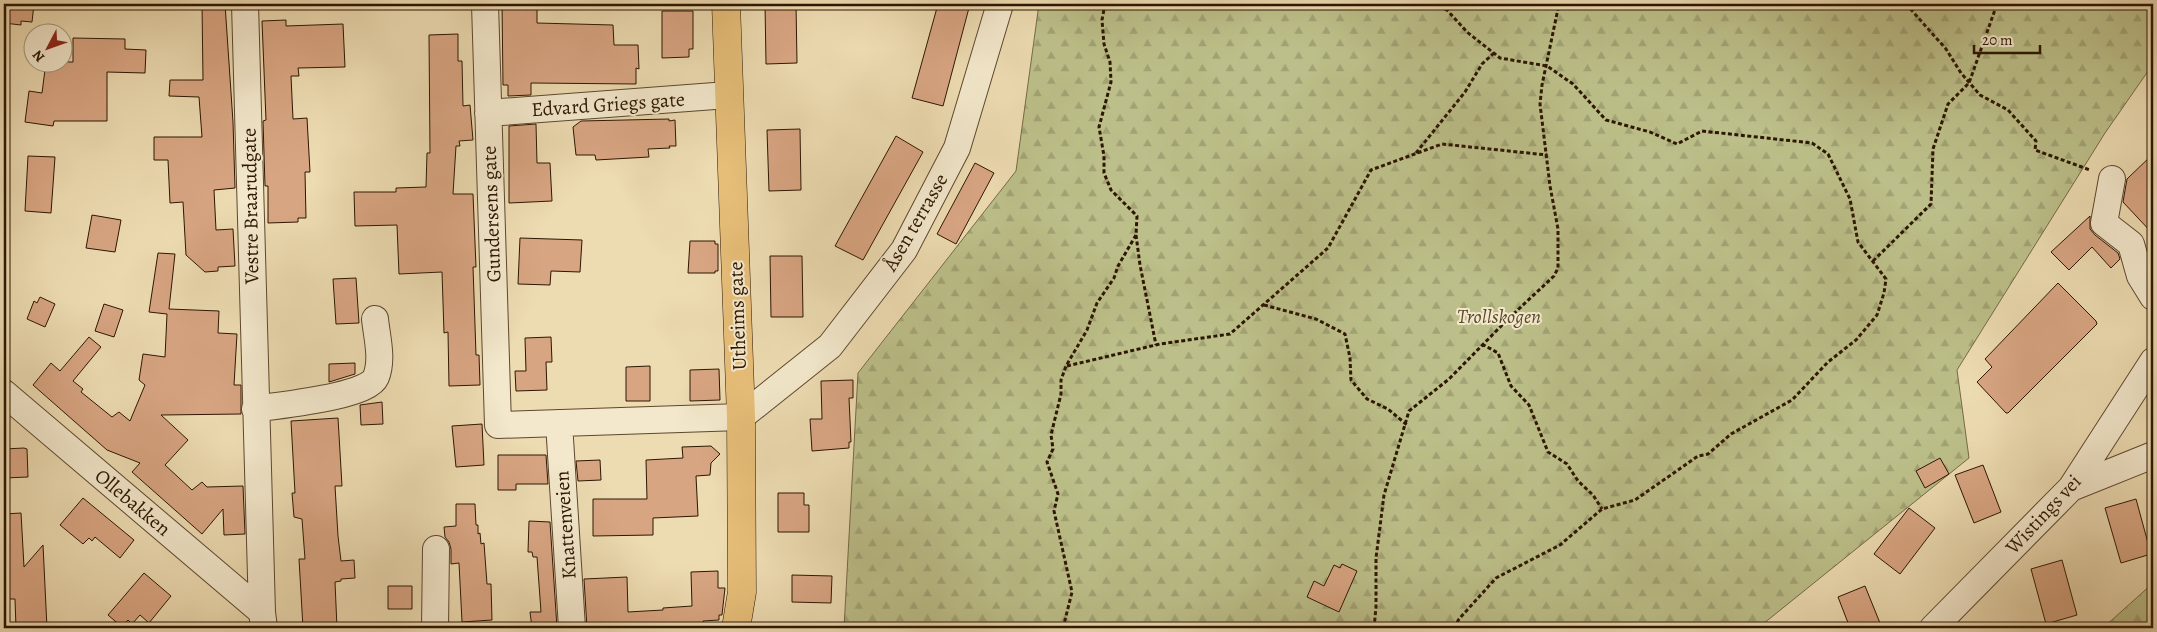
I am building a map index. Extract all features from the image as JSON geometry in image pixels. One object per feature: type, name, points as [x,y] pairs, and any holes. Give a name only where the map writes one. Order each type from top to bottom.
[{"type":"main road","name":"Utheims gate","points":[[726,4],[741,417],[742,592],[736,628]]},
{"type":"street","name":"Vestre Braarudgate","points":[[245,4],[255,409],[263,620]]},
{"type":"street","name":"Gundersens gate","points":[[485,4],[498,424],[558,423]]},
{"type":"street","name":"Åsen terrasse","points":[[741,417],[830,346],[904,250],[957,148],[1000,4]]},
{"type":"street","name":"Edvard Griegs gate","points":[[488,113],[728,95]]},
{"type":"street","points":[[2112,178],[2104,223],[2131,244],[2140,276],[2153,297]]},
{"type":"street","points":[[255,409],[343,395],[365,388],[376,379],[380,363],[375,319]]},
{"type":"street","name":"Wistings vei","points":[[1932,628],[2071,488],[2153,361]]},
{"type":"street","name":"Ollebakken","points":[[4,393],[263,620]]},
{"type":"street","points":[[558,423],[741,417]]},
{"type":"street","name":"Knattenveien","points":[[558,423],[572,628]]},
{"type":"street","points":[[2071,488],[2153,455]]},
{"type":"street","points":[[436,549],[436,628]]},
{"type":"path","points":[[1105,4],[1102,20],[1104,44],[1110,62],[1111,82],[1099,127],[1104,156],[1104,173],[1111,190],[1138,216],[1136,235],[1140,264],[1156,345]]},
{"type":"path","points":[[1433,4],[1447,10],[1467,32],[1500,58],[1547,66],[1573,84],[1606,120],[1650,132],[1678,144],[1702,130],[1812,143],[1828,154],[1850,199],[1858,242],[1886,279],[1877,315],[1856,340],[1828,362],[1792,400],[1731,434],[1708,454],[1698,456],[1635,500],[1602,509],[1560,545],[1496,578],[1459,619],[1454,628]]},
{"type":"path","points":[[1374,628],[1376,558],[1384,495],[1410,411],[1449,380],[1482,344],[1554,276],[1558,268],[1558,230],[1550,186],[1540,104],[1542,85],[1559,4]]},
{"type":"path","points":[[1906,4],[1946,49],[1969,83],[1980,95],[2008,110],[2036,140],[2035,150],[2112,178]]},
{"type":"path","points":[[1873,261],[1931,204],[1933,148],[1948,104],[1969,83],[1997,4]]},
{"type":"path","points":[[1416,154],[1465,92],[1482,64],[1494,53]]},
{"type":"path","points":[[1066,366],[1156,345],[1230,334],[1328,248],[1371,170],[1442,144],[1547,155]]},
{"type":"path","points":[[1063,628],[1072,592],[1054,512],[1058,494],[1047,462],[1052,448],[1051,435],[1061,394],[1061,380],[1066,366],[1087,330],[1097,303],[1114,278],[1118,266],[1136,235]]},
{"type":"path","points":[[1263,305],[1316,318],[1345,334],[1350,358],[1351,380],[1367,399],[1388,410],[1407,425]]},
{"type":"path","points":[[1482,344],[1498,353],[1511,386],[1529,405],[1548,452],[1567,464],[1578,481],[1593,495],[1602,509]]},
{"type":"green space","name":"Trollskogen","points":[[1039,4],[2153,4],[2153,64],[2105,133],[1957,370],[1969,458],[1758,628],[844,628],[858,373],[1016,171]]},
{"type":"green space","points":[[2153,583],[2153,628],[2103,628]]},
{"type":"building","points":[[4,4],[34,4],[32,22],[21,21],[21,25],[4,23]]},
{"type":"building","points":[[202,4],[225,4],[233,122],[235,188],[214,190],[216,230],[233,229],[235,266],[218,267],[218,271],[205,272],[186,255],[183,202],[170,203],[168,160],[154,160],[154,137],[202,137],[199,97],[169,96],[170,80],[203,80]]},
{"type":"building","points":[[502,4],[537,4],[537,23],[613,25],[614,45],[638,45],[639,69],[636,68],[636,84],[531,83],[531,95],[508,96],[508,85],[503,85]]},
{"type":"building","points":[[765,4],[796,4],[797,63],[766,64]]},
{"type":"building","points":[[938,4],[970,4],[943,106],[912,98]]},
{"type":"building","points":[[662,11],[693,11],[693,49],[689,49],[689,57],[662,58]]},
{"type":"building","points":[[286,20],[286,26],[343,24],[345,67],[298,68],[299,76],[291,76],[293,119],[307,118],[310,172],[305,172],[306,218],[298,218],[298,222],[268,223],[268,186],[265,186],[263,121],[266,120],[262,21]]},
{"type":"building","points":[[458,34],[458,61],[462,61],[463,106],[470,105],[473,140],[459,141],[460,146],[456,146],[453,194],[473,194],[476,267],[473,267],[476,355],[479,355],[480,385],[449,386],[448,332],[444,333],[442,272],[399,274],[397,225],[355,226],[354,192],[396,192],[396,188],[426,187],[427,153],[430,153],[429,35]]},
{"type":"building","points":[[73,38],[125,39],[125,49],[146,50],[145,73],[107,72],[107,121],[54,121],[53,126],[25,122],[29,91],[42,93],[45,72],[72,72]]},
{"type":"building","points":[[669,119],[669,121],[675,120],[676,146],[648,149],[649,157],[596,160],[595,155],[576,155],[573,127],[581,121]]},
{"type":"building","points":[[536,124],[537,163],[550,163],[552,201],[509,203],[509,126]]},
{"type":"building","points":[[800,129],[801,190],[769,191],[767,130]]},
{"type":"building","points":[[896,136],[923,152],[863,260],[835,246]]},
{"type":"building","points":[[2153,154],[2153,234],[2123,202],[2127,179]]},
{"type":"building","points":[[28,156],[55,157],[51,213],[25,211]]},
{"type":"building","points":[[975,163],[994,173],[956,244],[937,234]]},
{"type":"building","points":[[92,215],[121,220],[115,252],[86,248]]},
{"type":"building","points":[[2090,216],[2090,229],[2118,253],[2120,259],[2111,268],[2092,247],[2069,270],[2051,252]]},
{"type":"building","points":[[520,238],[582,240],[580,272],[551,271],[550,285],[518,284]]},
{"type":"building","points":[[690,241],[715,241],[715,244],[718,244],[718,271],[715,271],[715,273],[688,273]]},
{"type":"building","points":[[158,253],[175,254],[169,309],[219,311],[218,333],[237,334],[234,385],[241,385],[241,414],[161,415],[188,440],[165,465],[192,490],[202,482],[207,487],[243,486],[245,534],[224,535],[223,509],[202,534],[132,472],[140,463],[107,450],[33,385],[51,363],[60,371],[89,337],[101,347],[73,381],[83,389],[81,392],[112,417],[119,412],[130,421],[145,385],[139,380],[143,354],[165,357],[167,314],[149,312]]},
{"type":"building","points":[[770,256],[802,256],[803,317],[771,317]]},
{"type":"building","points":[[356,278],[359,323],[336,324],[333,279]]},
{"type":"building","points":[[2058,283],[2097,324],[2006,413],[1977,382],[1992,367],[1985,359]]},
{"type":"building","points":[[40,297],[55,304],[45,327],[27,319],[34,301],[37,303]]},
{"type":"building","points":[[104,304],[123,310],[114,337],[95,331]]},
{"type":"building","points":[[551,337],[552,362],[546,362],[547,390],[516,391],[515,371],[526,371],[525,338]]},
{"type":"building","points":[[355,363],[355,374],[329,382],[329,364]]},
{"type":"building","points":[[650,366],[650,401],[626,401],[626,367]]},
{"type":"building","points":[[719,369],[720,400],[690,401],[690,370]]},
{"type":"building","points":[[853,380],[853,398],[849,398],[851,442],[849,442],[849,448],[812,451],[810,419],[822,419],[821,381]]},
{"type":"building","points":[[382,402],[383,424],[361,425],[360,405]]},
{"type":"building","points":[[338,418],[342,486],[335,486],[338,536],[341,561],[354,560],[355,578],[341,579],[341,581],[335,582],[337,628],[303,628],[299,559],[305,559],[302,519],[294,517],[292,493],[295,493],[291,421]]},
{"type":"building","points":[[482,424],[484,465],[456,467],[452,426]]},
{"type":"building","points":[[711,446],[720,454],[711,463],[710,475],[696,476],[698,516],[653,518],[653,535],[593,536],[593,499],[647,499],[646,460],[683,458],[682,447]]},
{"type":"building","points":[[4,449],[27,449],[28,477],[4,478]]},
{"type":"building","points":[[498,455],[546,455],[548,484],[516,484],[516,490],[498,490]]},
{"type":"building","points":[[1940,458],[1949,474],[1925,488],[1916,471]]},
{"type":"building","points":[[600,460],[601,480],[578,481],[576,461]]},
{"type":"building","points":[[1983,465],[2001,512],[1974,523],[1955,475]]},
{"type":"building","points":[[778,493],[804,493],[804,505],[809,505],[809,532],[778,532]]},
{"type":"building","points":[[83,498],[134,540],[120,558],[95,537],[92,541],[89,538],[83,544],[60,525]]},
{"type":"building","points":[[2136,499],[2151,554],[2121,563],[2105,508]]},
{"type":"building","points":[[456,504],[475,504],[478,534],[480,533],[481,544],[484,543],[487,584],[491,584],[492,620],[462,622],[459,563],[451,564],[451,549],[445,537],[444,527],[456,526]]},
{"type":"building","points":[[1909,508],[1935,528],[1900,574],[1874,554]]},
{"type":"building","points":[[21,513],[24,567],[43,545],[47,628],[16,628],[15,599],[4,599],[4,582],[6,582],[4,514]]},
{"type":"building","points":[[529,521],[550,522],[557,628],[532,628],[530,612],[541,612],[537,557],[533,557],[532,552],[528,552]]},
{"type":"building","points":[[2062,560],[2077,615],[2046,624],[2031,569]]},
{"type":"building","points":[[1342,564],[1357,571],[1339,612],[1307,597],[1314,581],[1324,586],[1334,565],[1340,568]]},
{"type":"building","points":[[718,571],[718,588],[725,588],[722,615],[719,615],[719,620],[703,621],[704,628],[587,628],[584,579],[627,577],[628,612],[663,610],[663,608],[692,606],[691,572]]},
{"type":"building","points":[[144,573],[171,596],[149,623],[140,615],[132,624],[128,620],[122,627],[108,615]]},
{"type":"building","points":[[792,575],[832,576],[831,603],[792,602]]},
{"type":"building","points":[[388,586],[412,586],[412,609],[388,609]]},
{"type":"building","points":[[1865,586],[1882,628],[1850,628],[1838,597]]}]
